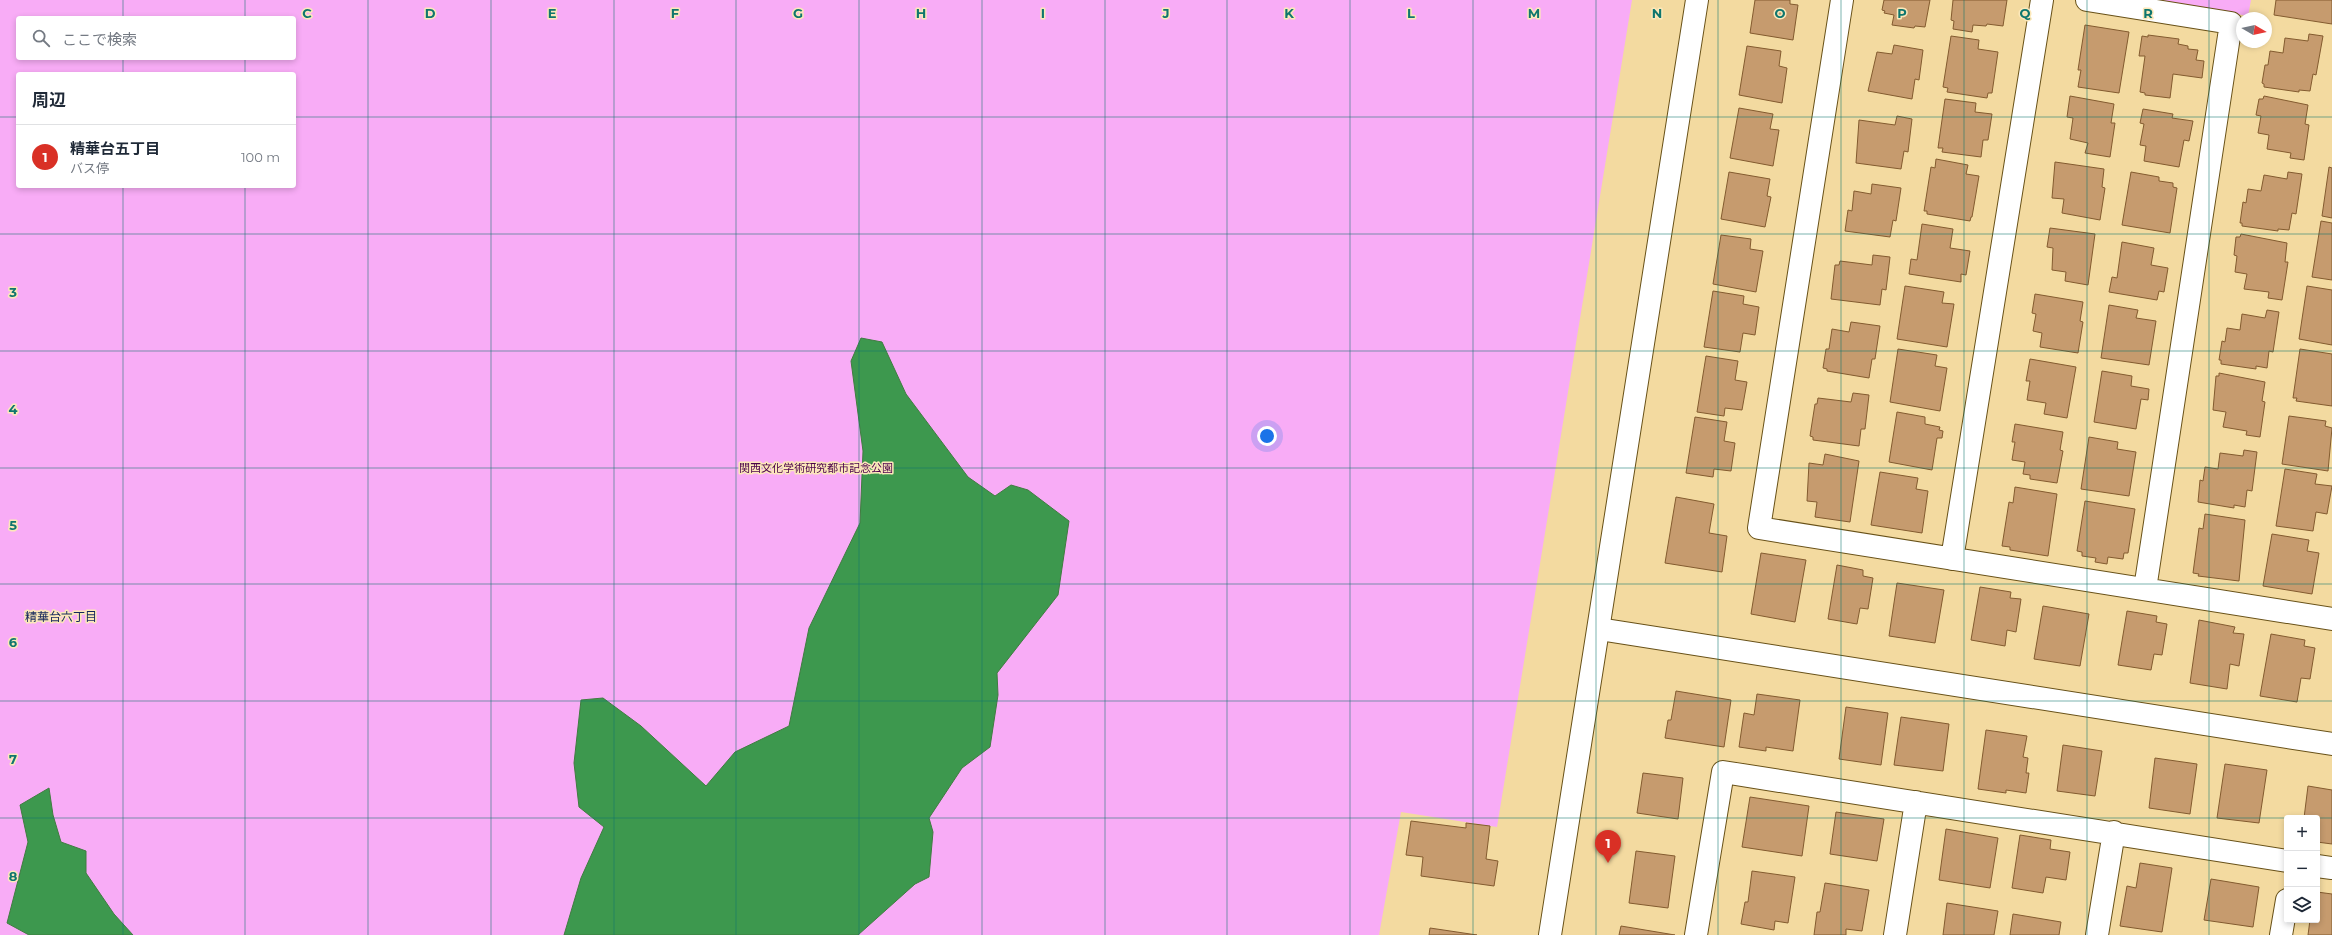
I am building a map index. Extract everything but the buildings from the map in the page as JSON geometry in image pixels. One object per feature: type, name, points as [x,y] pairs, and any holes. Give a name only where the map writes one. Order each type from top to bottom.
[{"type":"street","points":[[1550,935],[1697,0]]},
{"type":"street","points":[[1842,0],[1759,528],[2332,619]]},
{"type":"street","points":[[1952,559],[2042,0]]},
{"type":"street","points":[[2087,0],[2231,23],[2144,589]]},
{"type":"street","points":[[1599,629],[2332,744]]},
{"type":"street","points":[[1696,935],[1723,772],[2114,832],[2284,860]]},
{"type":"street","points":[[1895,935],[1916,802]]},
{"type":"street","points":[[2097,935],[2114,832]]},
{"type":"street","points":[[2320,866],[2332,868]]},
{"type":"street","points":[[2281,935],[2284,918]]},
{"type":"green space","name":"関西文化学術研究都市記念公園","points":[[0,0],[1632,0],[1497,827],[1401,812],[1379,935],[0,935]]},
{"type":"green space","points":[[2161,0],[2251,0],[2249,12],[2236,12],[2236,14]]},
{"type":"shaded area","points":[[861,338],[882,342],[906,394],[968,477],[995,496],[1011,485],[1028,490],[1069,521],[1058,595],[997,673],[998,695],[990,747],[962,768],[929,818],[933,832],[929,877],[915,884],[858,935],[564,935],[581,878],[604,827],[579,807],[574,763],[581,700],[603,698],[641,726],[706,786],[735,752],[789,726],[809,628],[860,523],[863,451],[851,361]]},
{"type":"shaded area","points":[[49,788],[53,815],[61,842],[86,851],[86,873],[114,914],[133,935],[29,935],[7,923],[28,842],[20,805]]},
{"type":"place","name":"精華台五丁目","points":[[1608,863]]},
{"type":"district","name":"精華台六丁目","points":[[61,617]]}]
